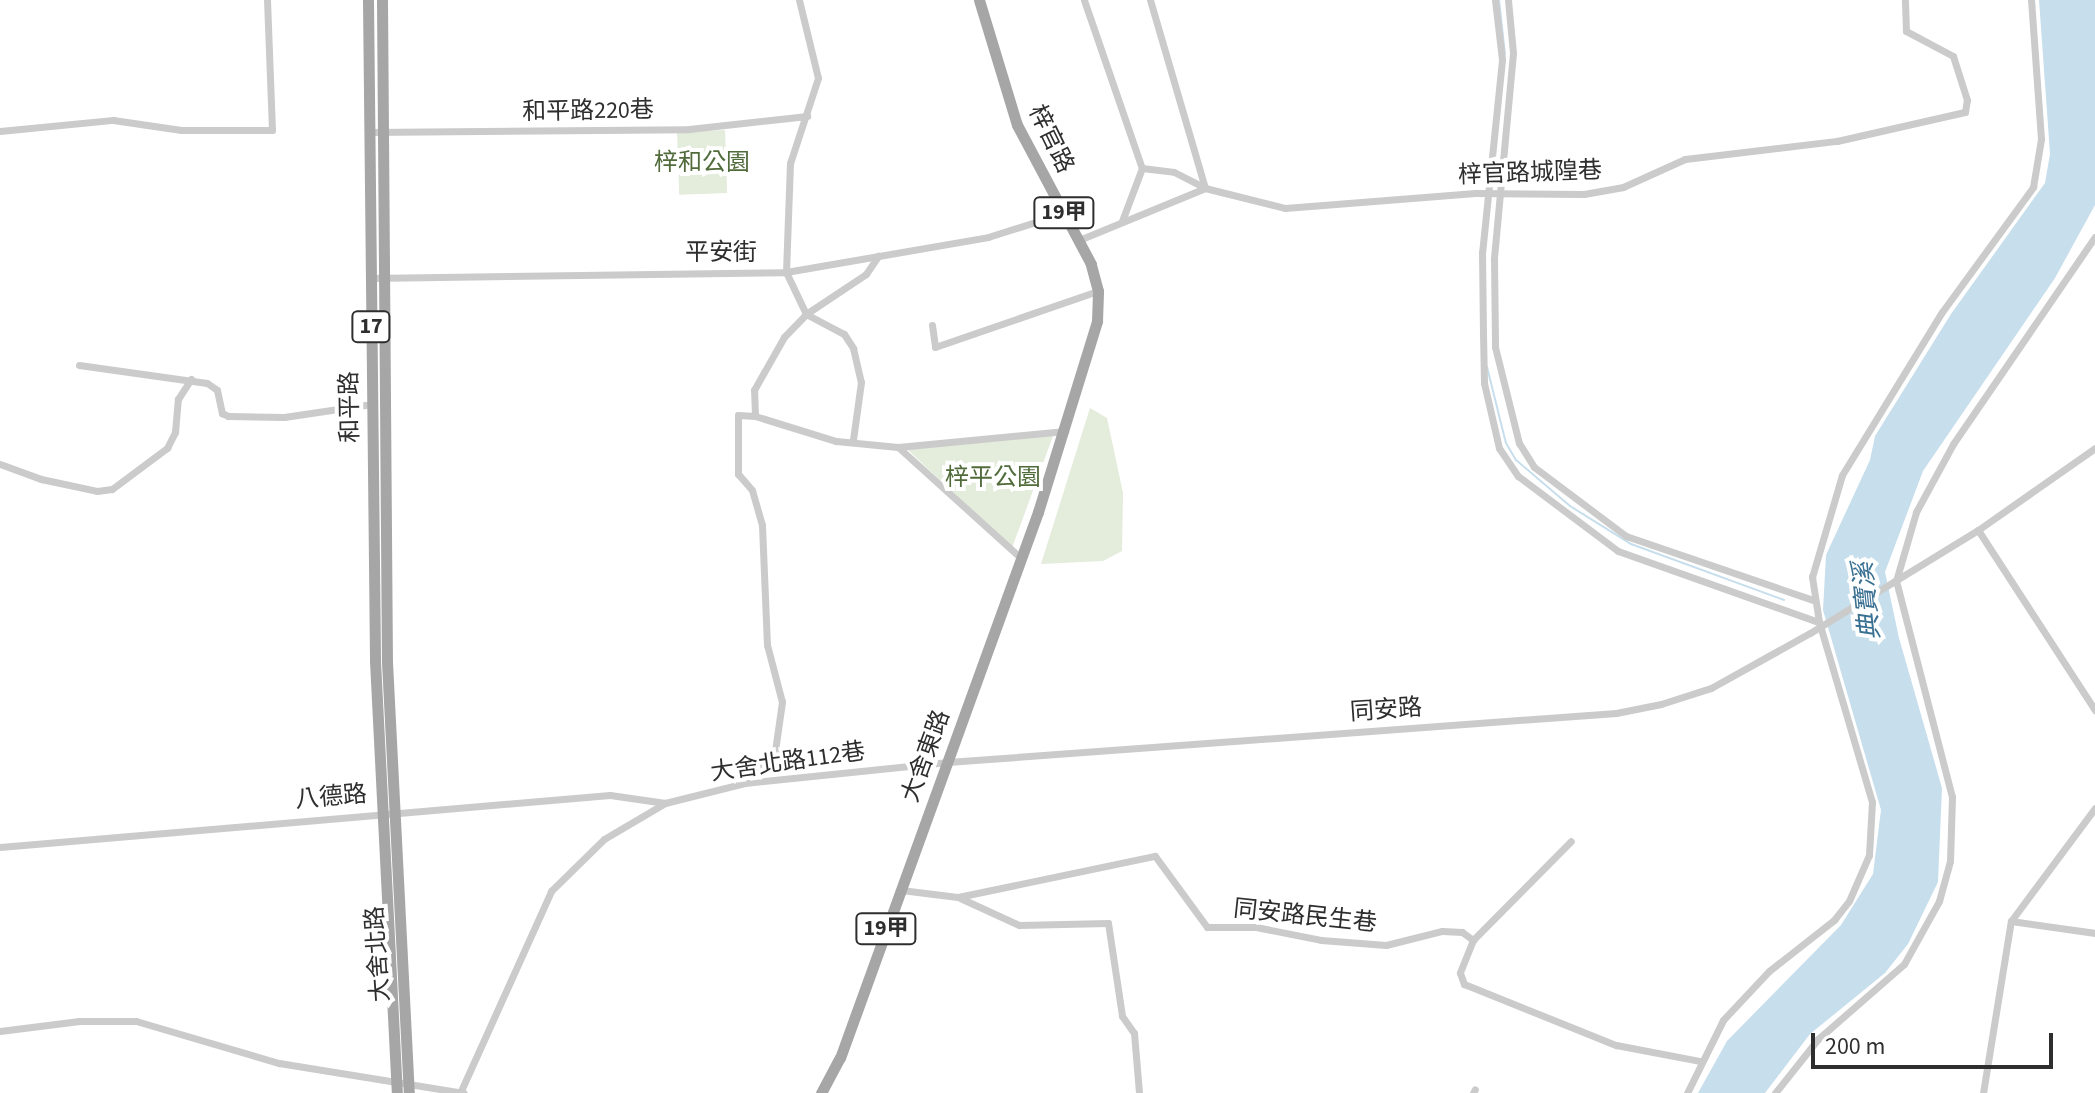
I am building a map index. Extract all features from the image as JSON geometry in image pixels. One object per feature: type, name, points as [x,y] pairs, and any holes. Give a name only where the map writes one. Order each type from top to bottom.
[{"type":"main road","name":"和平路","points":[[368,0],[386,277],[385,812]]},
{"type":"main road","name":"和平路","points":[[382,0],[370,278],[373,540],[385,812]]},
{"type":"main road","name":"梓官路","points":[[979,0],[1017,125],[1079,240],[1098,291],[1095,334],[1065,431]]},
{"type":"main road","name":"大舍東路","points":[[821,1093],[840,1058],[1065,431]]},
{"type":"main road","points":[[373,540],[387,540]]},
{"type":"main road","name":"大舍北路","points":[[385,812],[402,1086]]},
{"type":"street","points":[[0,131],[113,120],[181,130],[272,130],[267,0]]},
{"type":"street","points":[[799,0],[818,78],[790,163],[786,272],[806,314],[844,334],[856,355],[861,382],[853,440]]},
{"type":"street","points":[[1084,0],[1142,168],[1122,221]]},
{"type":"street","points":[[1079,240],[1205,188],[1150,0]]},
{"type":"street","points":[[1495,0],[1507,44],[1482,252],[1484,383],[1492,429],[1510,467],[1578,525],[1618,551],[1819,622]]},
{"type":"street","points":[[1508,0],[1494,259],[1496,362],[1519,443],[1534,467],[1626,536],[1813,600]]},
{"type":"street","name":"梓官路城隍巷","points":[[1142,168],[1174,172],[1205,188],[1285,208],[1500,192],[1607,192],[1685,159],[1837,141],[1965,112],[1967,100],[1953,56],[1906,31],[1905,0]]},
{"type":"street","points":[[1687,1093],[1700,1061],[1744,995],[1834,920],[1855,891],[1869,855],[1872,802],[1813,600],[1816,557],[1842,475],[1942,312],[2033,187],[2041,139],[2031,0]]},
{"type":"street","name":"和平路220巷","points":[[376,132],[689,129],[807,116]]},
{"type":"street","name":"平安街","points":[[370,278],[786,272],[988,237],[1064,213]]},
{"type":"street","points":[[1775,1093],[1818,1039],[1913,953],[1939,901],[1950,861],[1953,817],[1948,770],[1894,582],[1916,512],[1939,468],[2006,362],[2095,237]]},
{"type":"street","points":[[755,416],[754,390],[784,337],[806,314],[866,274],[878,256]]},
{"type":"street","points":[[932,325],[935,347],[1098,291]]},
{"type":"street","points":[[79,365],[191,379],[217,390],[222,413],[228,416],[284,417],[372,404]]},
{"type":"street","points":[[0,464],[41,479],[97,491],[112,489],[167,448],[175,432],[178,399],[191,379]]},
{"type":"street","points":[[745,783],[754,769],[774,758],[779,745],[776,717],[782,702],[767,645],[762,525],[752,490],[738,474],[738,415],[755,416],[821,438],[898,447],[1065,431]]},
{"type":"street","points":[[898,447],[1021,558]]},
{"type":"street","name":"同安路","points":[[948,762],[1616,713],[1711,688],[1810,633],[1978,530],[2095,448]]},
{"type":"street","points":[[1978,530],[2095,710]]},
{"type":"street","name":"大舍北路112巷","points":[[462,1092],[551,891],[604,839],[665,803],[745,783],[948,762]]},
{"type":"street","name":"八德路","points":[[0,847],[610,795],[665,803]]},
{"type":"street","points":[[1983,1093],[2011,921],[2095,808]]},
{"type":"street","points":[[1571,841],[1473,940],[1460,973],[1464,984],[1616,1045],[1700,1061]]},
{"type":"street","name":"同安路民生巷","points":[[958,897],[1155,856],[1207,927],[1256,927],[1321,940],[1386,945],[1453,930],[1473,940]]},
{"type":"street","points":[[901,890],[958,897],[1019,925],[1108,923],[1122,1016],[1134,1033],[1139,1093]]},
{"type":"street","points":[[2011,921],[2095,933]]},
{"type":"street","points":[[0,1031],[79,1021],[136,1021],[279,1063],[402,1086],[462,1092]]},
{"type":"green space","name":"梓和公園","points":[[725,130],[727,193],[679,195],[677,132]]},
{"type":"green space","name":"梓平公園","points":[[1090,408],[1107,418],[1123,493],[1122,551],[1103,561],[1041,564]]},
{"type":"green space","name":"梓平公園","points":[[1053,436],[1012,548],[907,449]]},
{"type":"water","name":"典寶溪","points":[[2039,0],[2095,0],[2095,205],[2055,278],[1923,471],[1885,572],[1899,638],[1942,788],[1938,882],[1908,944],[1885,973],[1810,1034],[1765,1093],[1698,1093],[1727,1041],[1841,925],[1873,874],[1881,810],[1823,610],[1826,555],[1870,460],[1875,436],[1951,314],[2045,183],[2050,154]]},
{"type":"waterway","points":[[1499,0],[1505,54]]},
{"type":"waterway","points":[[1487,367],[1506,443],[1516,460],[1570,506],[1631,544],[1784,600]]}]
